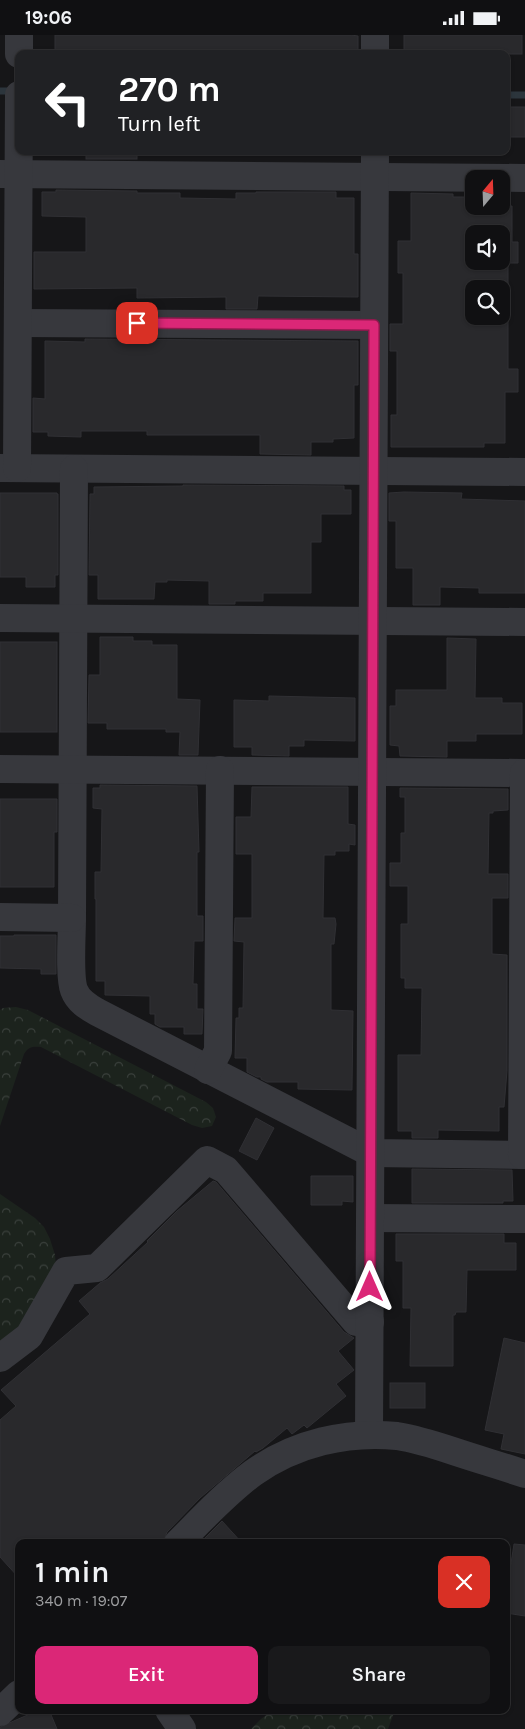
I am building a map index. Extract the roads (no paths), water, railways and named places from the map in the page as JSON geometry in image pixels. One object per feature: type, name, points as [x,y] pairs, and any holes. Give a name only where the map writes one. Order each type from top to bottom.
[{"type":"street","points":[[19,35],[19,50]]},
{"type":"street","points":[[375,35],[375,50]]},
{"type":"street","points":[[15,127],[9,174],[18,323],[9,468],[525,472]]},
{"type":"street","points":[[9,174],[375,164],[525,178]]},
{"type":"street","points":[[370,1435],[375,164]]},
{"type":"street","points":[[18,323],[374,325]]},
{"type":"street","points":[[0,769],[73,769],[372,771],[524,773],[524,1155],[370,1153],[97,1012],[84,1004],[74,990],[72,974],[72,918],[73,769],[74,619],[74,469]]},
{"type":"street","points":[[0,618],[525,622]]},
{"type":"street","points":[[208,1070],[218,1051],[220,770]]},
{"type":"street","points":[[0,917],[72,918]]},
{"type":"street","points":[[0,1359],[29,1336],[66,1271],[97,1268],[207,1160],[226,1169],[356,1322],[370,1322]]},
{"type":"street","points":[[370,1218],[525,1219]]},
{"type":"street","points":[[182,1539],[253,1473],[274,1459],[320,1441],[370,1435],[398,1437],[427,1443],[525,1474]]},
{"type":"street","points":[[0,1712],[15,1698]]},
{"type":"street","points":[[171,1714],[182,1729]]},
{"type":"waterway","points":[[0,91],[10,91]]},
{"type":"waterway","points":[[510,95],[525,95]]}]
